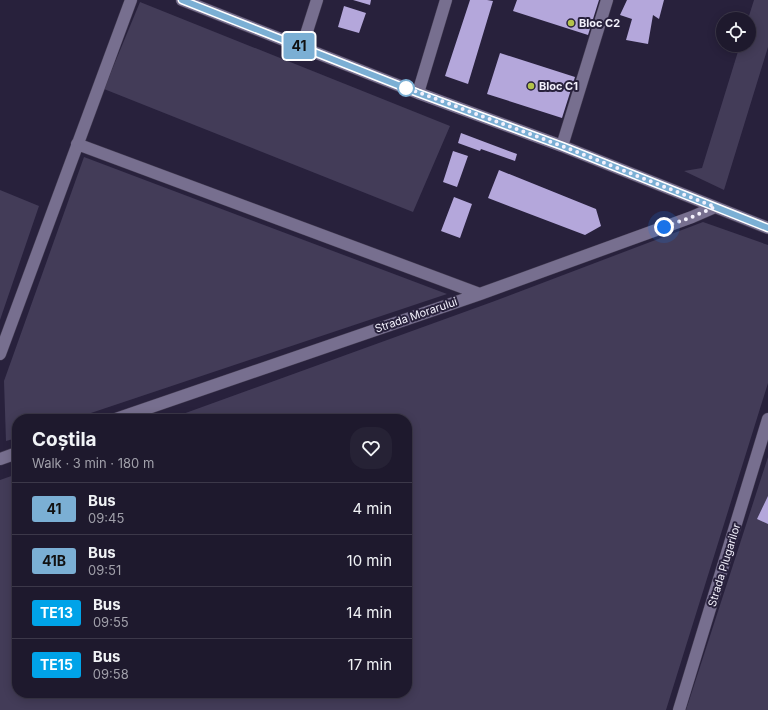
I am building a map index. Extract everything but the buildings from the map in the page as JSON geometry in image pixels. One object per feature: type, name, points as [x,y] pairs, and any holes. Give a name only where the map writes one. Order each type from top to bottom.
[{"type":"street","points":[[0,354],[131,0]]},
{"type":"street","points":[[182,0],[418,93],[562,146],[768,228]]},
{"type":"street","points":[[302,47],[317,0]]},
{"type":"street","points":[[418,93],[446,0]]},
{"type":"street","points":[[562,146],[607,0]]},
{"type":"street","points":[[77,144],[480,294]]},
{"type":"street","name":"Strada Morarului","points":[[131,414],[480,294],[692,217],[715,207]]},
{"type":"street","name":"Strada Plugarilor","points":[[679,710],[768,419]]},
{"type":"street","points":[[0,459],[12,455]]},
{"type":"shaded area","points":[[754,0],[768,0],[768,47],[724,190],[684,171],[702,168],[738,52],[756,52],[756,12],[750,12]]},
{"type":"shaded area","points":[[140,2],[450,126],[413,212],[104,89]]},
{"type":"shaded area","points":[[84,157],[447,294],[88,414],[12,414],[12,439],[6,441],[4,381]]},
{"type":"shaded area","points":[[0,190],[39,206],[0,320]]},
{"type":"shaded area","points":[[703,222],[768,245],[768,383],[666,710],[0,710],[0,480],[12,476],[12,698],[412,698],[412,414],[183,414],[492,302]]},
{"type":"shaded area","points":[[768,457],[768,710],[686,710]]},
{"type":"bus line","name":"41","points":[[182,0],[418,93],[562,146],[768,228]]},
{"type":"place","name":"Bloc C2","points":[[571,23]]},
{"type":"place","name":"Bloc C1","points":[[531,86]]},
{"type":"route","points":[[406,88],[404,87],[562,146],[715,207],[664,227]]}]
